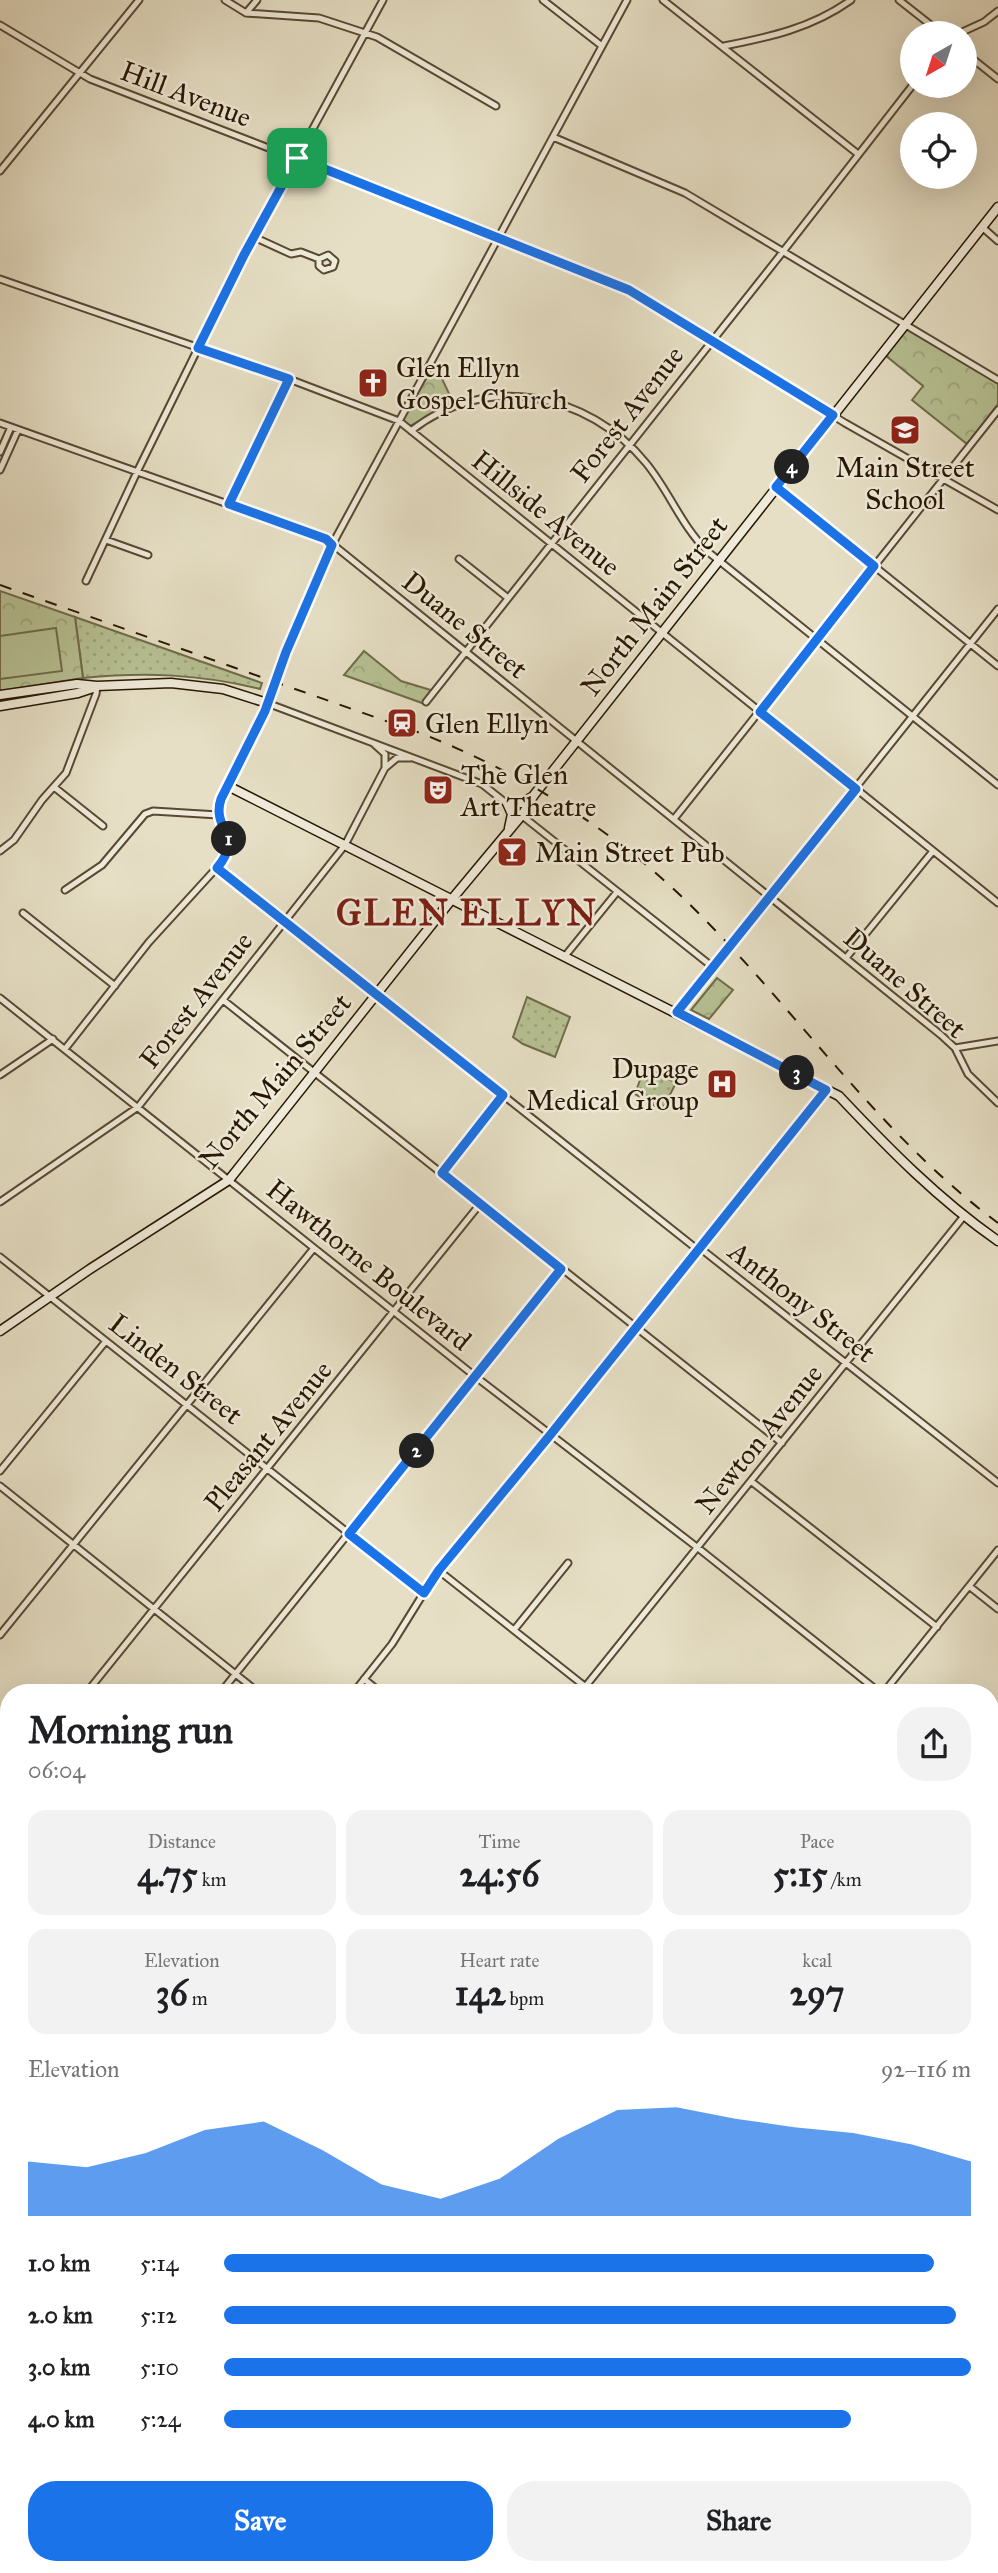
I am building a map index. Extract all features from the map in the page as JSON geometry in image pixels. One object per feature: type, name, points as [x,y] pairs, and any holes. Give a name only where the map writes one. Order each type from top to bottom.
[{"type":"street","points":[[0,171],[139,0]]},
{"type":"street","points":[[225,0],[246,13],[318,18],[377,37],[496,106]]},
{"type":"street","points":[[246,13],[257,0]]},
{"type":"street","points":[[86,581],[254,237],[383,0]]},
{"type":"street","points":[[543,0],[602,46]]},
{"type":"street","points":[[65,1049],[149,942],[217,868],[229,846],[218,808],[267,703],[332,545],[627,0]]},
{"type":"street","points":[[663,0],[858,154]]},
{"type":"street","points":[[723,46],[797,29],[828,15],[851,0]]},
{"type":"street","points":[[899,0],[926,21]]},
{"type":"street","points":[[977,26],[998,11]]},
{"type":"street","name":"Hill Avenue","points":[[0,26],[79,73],[629,290],[833,415],[998,510]]},
{"type":"street","points":[[977,62],[998,79]]},
{"type":"street","name":"Forest Avenue","points":[[426,702],[902,98]]},
{"type":"street","points":[[553,137],[685,193],[998,380]]},
{"type":"street","name":"North Main Street","points":[[0,1331],[229,1180],[522,815],[534,795],[998,207]]},
{"type":"street","points":[[982,227],[998,241]]},
{"type":"street","points":[[254,237],[291,254],[301,253],[319,259]]},
{"type":"street","name":"Hillside Avenue","points":[[0,279],[289,379],[399,421],[998,903]]},
{"type":"street","points":[[229,504],[289,379]]},
{"type":"street","points":[[411,431],[425,419],[466,402],[497,395],[553,401],[581,411],[629,444],[655,475],[687,528],[718,560],[998,785]]},
{"type":"street","points":[[674,820],[998,410]]},
{"type":"street","name":"Duane Street","points":[[0,423],[326,539],[955,1048],[968,1074],[998,1103]]},
{"type":"street","points":[[0,452],[11,427]]},
{"type":"street","points":[[0,470],[19,430]]},
{"type":"street","points":[[776,487],[998,666]]},
{"type":"street","points":[[106,540],[148,555]]},
{"type":"street","points":[[459,559],[509,598]]},
{"type":"street","points":[[677,1012],[998,609]]},
{"type":"street","points":[[0,695],[77,684],[97,687],[152,683],[211,686],[267,703],[385,746],[482,784],[713,968]]},
{"type":"street","points":[[0,706],[78,693],[97,687]]},
{"type":"street","points":[[0,851],[14,840],[69,767],[97,687]]},
{"type":"street","points":[[374,744],[385,754],[385,768]]},
{"type":"street","points":[[385,768],[397,758],[419,761]]},
{"type":"street","name":"Forest Avenue","points":[[0,1202],[138,1107],[345,845],[385,768]]},
{"type":"street","points":[[228,786],[839,1096],[895,1156],[964,1216],[998,1241]]},
{"type":"street","points":[[54,787],[103,826]]},
{"type":"street","points":[[507,803],[522,803],[534,795]]},
{"type":"street","points":[[507,803],[512,814],[509,828]]},
{"type":"street","points":[[65,890],[102,865],[145,814],[153,811],[218,815]]},
{"type":"street","points":[[846,958],[933,851]]},
{"type":"street","name":"Anthony Street","points":[[217,868],[998,1483]]},
{"type":"street","points":[[565,956],[617,892]]},
{"type":"street","points":[[23,913],[115,986]]},
{"type":"street","name":"Hawthorne Boulevard","points":[[0,998],[476,1377],[871,1684]]},
{"type":"street","points":[[223,1000],[782,1443]]},
{"type":"street","points":[[0,1075],[53,1039]]},
{"type":"street","points":[[955,1048],[998,1041]]},
{"type":"street","points":[[360,1684],[392,1644],[439,1570],[826,1090]]},
{"type":"street","points":[[442,1173],[503,1095]]},
{"type":"street","name":"Pleasant Avenue","points":[[94,1684],[480,1204]]},
{"type":"street","name":"Newton Avenue","points":[[587,1684],[964,1216]]},
{"type":"street","points":[[0,1636],[314,1248]]},
{"type":"street","name":"Linden Street","points":[[0,1257],[424,1593]]},
{"type":"street","points":[[228,1684],[561,1269]]},
{"type":"street","points":[[0,1471],[106,1340]]},
{"type":"street","points":[[752,1482],[937,1626]]},
{"type":"street","points":[[0,1486],[248,1684]]},
{"type":"street","points":[[888,1684],[998,1550]]},
{"type":"street","points":[[514,1630],[568,1563]]},
{"type":"street","points":[[439,1570],[581,1684]]},
{"type":"street","points":[[969,1586],[998,1609]]},
{"type":"street","points":[[364,1679],[370,1684]]},
{"type":"green space","points":[[906,329],[998,383],[998,404],[967,444],[912,400],[923,386],[885,355]]},
{"type":"green space","points":[[433,360],[454,404],[410,426],[401,419]]},
{"type":"green space","points":[[0,591],[75,617],[83,678],[0,691]]},
{"type":"green space","points":[[75,617],[262,683],[260,689],[216,680],[172,676],[83,678]]},
{"type":"green space","points":[[56,628],[62,671],[0,679],[0,636]]},
{"type":"green space","points":[[364,651],[401,681],[434,691],[422,703],[344,675]]},
{"type":"green space","points":[[717,978],[733,990],[709,1019],[691,1010]]},
{"type":"green space","points":[[527,997],[570,1017],[555,1057],[513,1037]]},
{"type":"green space","points":[[645,1066],[676,1083],[662,1110],[635,1094]]},
{"type":"railway","points":[[0,585],[420,733],[490,764],[558,801],[621,845],[680,895],[759,978],[872,1107],[954,1187],[998,1223]]},
{"type":"place","name":"Glen Ellyn Gospel Church","points":[[373,383]]},
{"type":"place","name":"Main Street School","points":[[905,430]]},
{"type":"place","name":"Glen Ellyn","points":[[402,723]]},
{"type":"place","name":"The Glen Art Theatre","points":[[438,790]]},
{"type":"place","name":"Main Street Pub","points":[[512,852]]},
{"type":"place","name":"Dupage Medical Group","points":[[722,1084]]},
{"type":"district","name":"GLEN ELLYN","points":[[467,913]]},
{"type":"route","points":[[297,158],[629,290],[833,415],[776,487],[874,566],[760,712],[856,789],[677,1012],[826,1090],[439,1570],[424,1593],[349,1534],[561,1269],[442,1173],[503,1095],[217,868],[229,846],[229,839],[218,815],[221,799],[265,711],[286,652],[332,545],[326,539],[229,504],[289,379],[198,348],[244,255],[297,158]]}]
